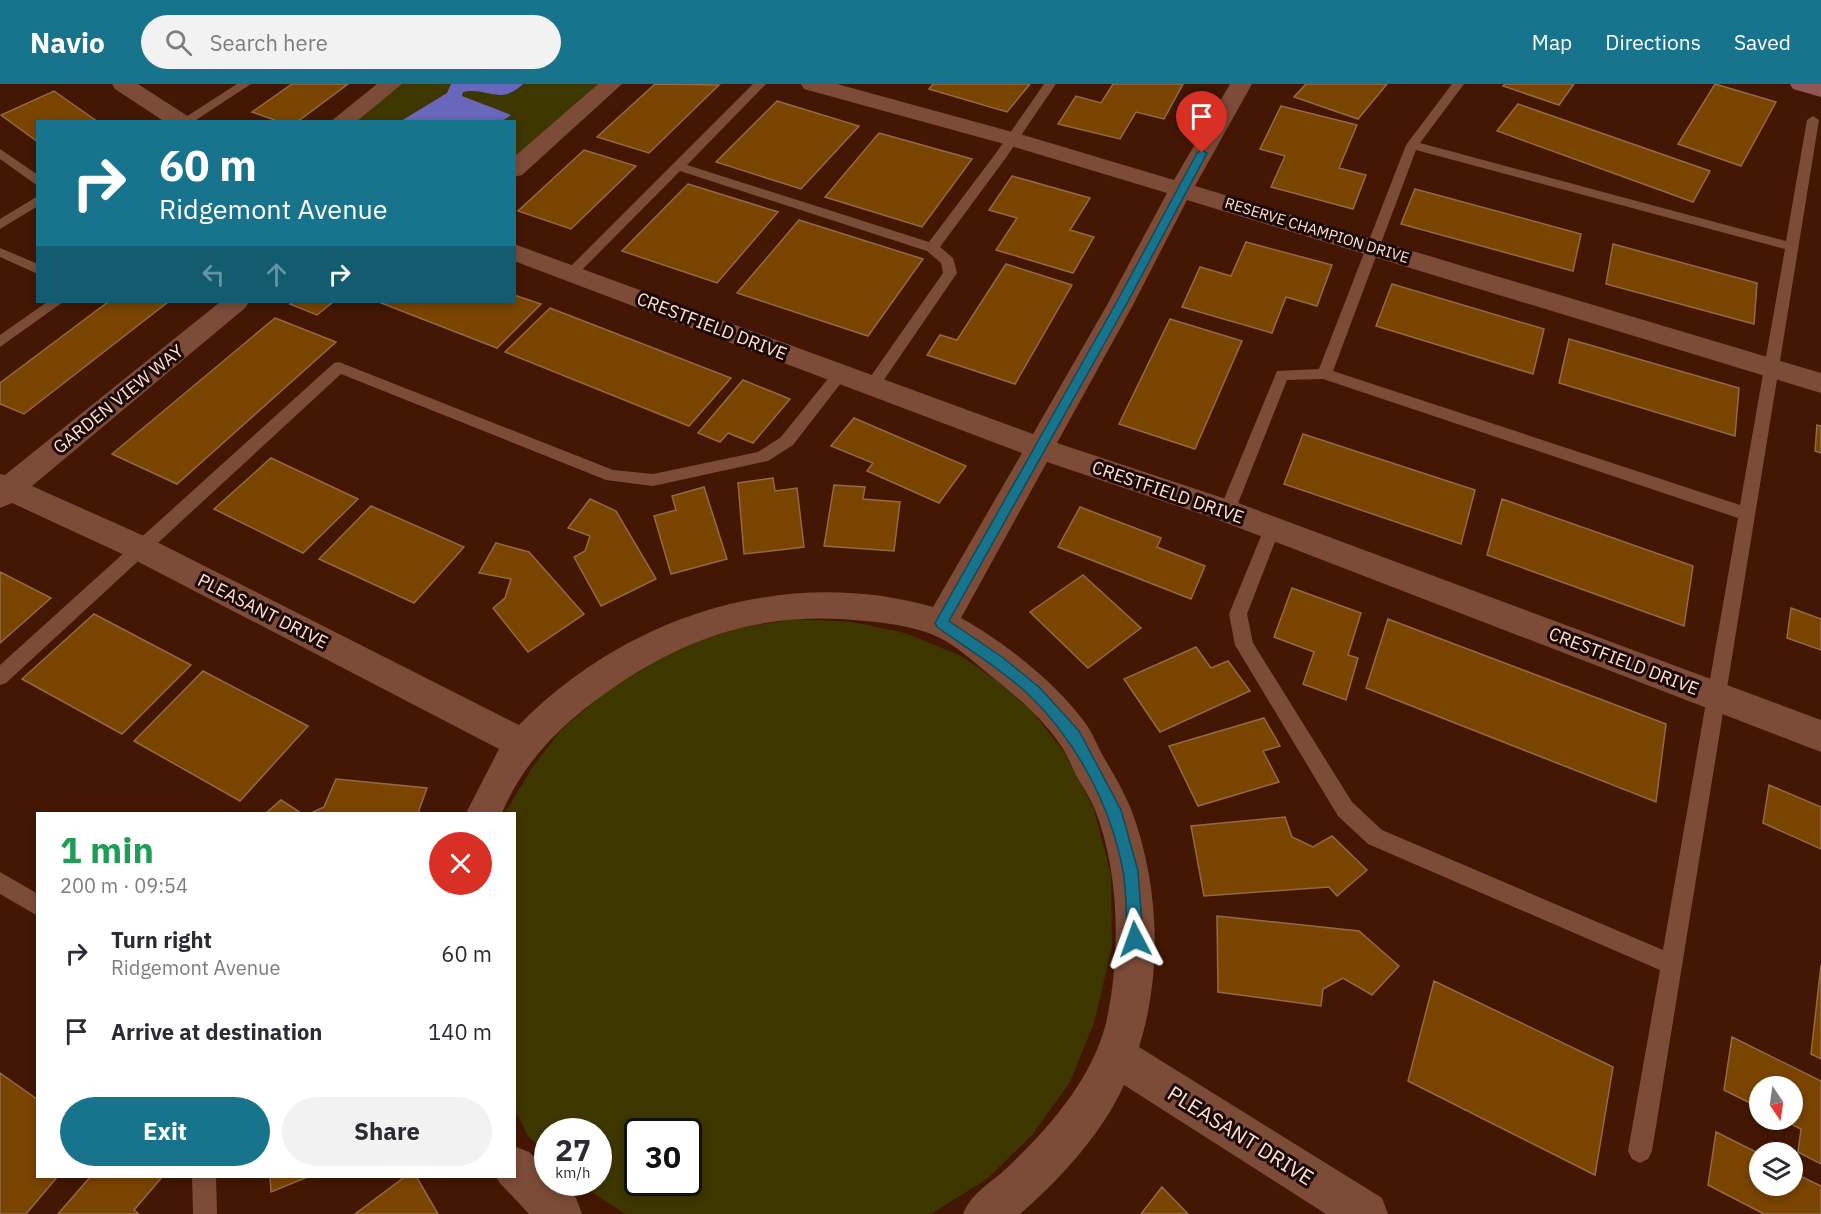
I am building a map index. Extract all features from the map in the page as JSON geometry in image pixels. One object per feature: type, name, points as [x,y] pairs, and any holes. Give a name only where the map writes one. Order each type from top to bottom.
[{"type":"main road","points":[[1801,84],[1821,90]]},
{"type":"street","points":[[123,84],[179,120]]},
{"type":"street","points":[[344,120],[390,84]]},
{"type":"street","points":[[516,168],[611,84]]},
{"type":"street","name":"RESERVE CHAMPION DRIVE","points":[[812,84],[1012,139],[1181,189],[1821,383]]},
{"type":"street","points":[[941,623],[1241,84]]},
{"type":"street","name":"CRESTFIELD DRIVE","points":[[516,253],[1040,448],[1227,511],[1821,736]]},
{"type":"street","name":"GARDEN VIEW WAY","points":[[3,490],[235,303]]},
{"type":"street","name":"PLEASANT DRIVE","points":[[3,490],[142,549],[523,744]]},
{"type":"street","points":[[484,812],[495,788],[523,744],[595,680],[658,642],[717,617],[774,607],[835,604],[902,613],[941,623],[997,661],[1034,692],[1074,735],[1113,810],[1130,871],[1135,939],[1130,1009],[1116,1056],[1089,1104],[1054,1150],[1009,1197],[985,1214]]},
{"type":"street","name":"PLEASANT DRIVE","points":[[1116,1056],[1366,1214]]},
{"type":"street","points":[[516,1169],[560,1214]]},
{"type":"lane","points":[[185,120],[245,84]]},
{"type":"lane","points":[[571,273],[760,84]]},
{"type":"lane","points":[[932,248],[1050,84]]},
{"type":"lane","points":[[1324,374],[1412,145],[1458,84]]},
{"type":"lane","points":[[1640,1151],[1813,120]]},
{"type":"lane","points":[[1412,145],[1792,247]]},
{"type":"lane","points":[[0,153],[36,180]]},
{"type":"lane","points":[[678,166],[932,248],[948,261],[950,273],[872,386]]},
{"type":"lane","points":[[0,225],[36,201]]},
{"type":"lane","points":[[0,252],[36,269]]},
{"type":"lane","points":[[0,342],[55,303]]},
{"type":"lane","points":[[0,677],[339,367],[612,476],[653,480],[762,458],[787,441],[840,374]]},
{"type":"lane","points":[[1227,511],[1282,375],[1324,374],[1746,514]]},
{"type":"lane","points":[[1272,529],[1238,614],[1244,645],[1346,808],[1375,837],[1671,964]]},
{"type":"lane","points":[[0,882],[36,905]]},
{"type":"lane","points":[[204,1178],[205,1214]]},
{"type":"shaded area","points":[[403,84],[598,84],[516,156],[516,120],[356,120]]},
{"type":"shaded area","points":[[451,84],[523,84],[507,94],[500,95],[463,92],[462,96],[511,115],[504,120],[403,120],[447,93]]},
{"type":"shaded area","points":[[796,619],[852,622],[905,633],[959,655],[994,678],[1032,711],[1065,753],[1094,809],[1111,875],[1112,947],[1094,1023],[1070,1082],[1033,1134],[987,1179],[931,1214],[625,1214],[598,1196],[612,1196],[612,1118],[534,1118],[534,1142],[528,1136],[516,1112],[516,812],[506,812],[531,769],[560,731],[609,688],[675,648],[739,628]]},
{"type":"building","points":[[292,84],[348,84],[300,120],[274,120],[252,112]]},
{"type":"building","points":[[655,84],[719,85],[649,153],[597,137]]},
{"type":"building","points":[[933,84],[1030,84],[1007,112],[929,89]]},
{"type":"building","points":[[1113,84],[1183,84],[1164,119],[1136,112],[1120,139],[1058,124],[1076,96],[1101,103]]},
{"type":"building","points":[[1306,84],[1387,84],[1358,119],[1294,97]]},
{"type":"building","points":[[1505,84],[1574,84],[1559,105],[1503,86]]},
{"type":"building","points":[[1715,84],[1776,102],[1741,166],[1678,144]]},
{"type":"building","points":[[54,91],[95,120],[36,120],[36,141],[1,115]]},
{"type":"building","points":[[777,101],[859,126],[801,189],[716,162]]},
{"type":"building","points":[[1518,104],[1710,171],[1693,202],[1497,131]]},
{"type":"building","points":[[1281,106],[1357,125],[1339,168],[1366,175],[1353,209],[1271,187],[1285,156],[1260,149]]},
{"type":"building","points":[[879,133],[972,159],[922,227],[825,197]]},
{"type":"building","points":[[584,150],[636,166],[571,229],[518,211]]},
{"type":"building","points":[[1012,176],[1090,198],[1070,230],[1094,237],[1073,273],[996,250],[1017,218],[989,210]]},
{"type":"building","points":[[688,184],[778,212],[717,283],[622,251]]},
{"type":"building","points":[[1415,189],[1581,234],[1573,271],[1401,224]]},
{"type":"building","points":[[799,220],[923,259],[868,336],[737,293]]},
{"type":"building","points":[[1246,242],[1332,265],[1317,306],[1286,297],[1272,333],[1182,307],[1200,267],[1231,276]]},
{"type":"building","points":[[1613,244],[1757,283],[1754,324],[1606,284]]},
{"type":"building","points":[[1006,264],[1072,285],[1015,384],[927,355],[940,335],[957,340]]},
{"type":"building","points":[[1392,284],[1544,329],[1533,374],[1376,326]]},
{"type":"building","points":[[516,296],[541,304],[497,348],[381,303],[516,303]]},
{"type":"building","points":[[107,303],[167,303],[24,414],[0,404],[0,383]]},
{"type":"building","points":[[292,303],[332,303],[317,315],[290,304]]},
{"type":"building","points":[[550,308],[731,378],[689,426],[505,352]]},
{"type":"building","points":[[275,318],[336,342],[177,484],[112,454]]},
{"type":"building","points":[[1170,319],[1242,341],[1195,449],[1119,424]]},
{"type":"building","points":[[1569,339],[1739,388],[1735,436],[1559,383]]},
{"type":"building","points":[[743,380],[790,399],[753,443],[728,433],[720,442],[698,433]]},
{"type":"building","points":[[854,418],[966,466],[939,503],[867,471],[873,463],[831,446]]},
{"type":"building","points":[[1817,425],[1821,426],[1821,453],[1815,451]]},
{"type":"building","points":[[1303,434],[1475,490],[1461,544],[1284,484]]},
{"type":"building","points":[[271,458],[358,499],[303,553],[214,509]]},
{"type":"building","points":[[773,478],[775,491],[797,488],[804,547],[744,554],[738,483]]},
{"type":"building","points":[[834,485],[865,487],[863,499],[900,502],[894,551],[824,546]]},
{"type":"building","points":[[704,487],[727,559],[671,574],[654,516],[676,510],[672,496]]},
{"type":"building","points":[[590,499],[616,511],[656,579],[601,606],[574,557],[585,551],[590,536],[568,528]]},
{"type":"building","points":[[1502,499],[1693,566],[1684,626],[1487,555]]},
{"type":"building","points":[[371,506],[464,547],[414,603],[319,559]]},
{"type":"building","points":[[1080,507],[1161,538],[1157,547],[1205,566],[1191,599],[1058,547]]},
{"type":"building","points":[[496,543],[529,552],[584,614],[528,652],[493,608],[505,598],[511,579],[479,573]]},
{"type":"building","points":[[0,572],[51,598],[0,643]]},
{"type":"building","points":[[1083,575],[1141,628],[1088,668],[1030,612]]},
{"type":"building","points":[[1292,588],[1361,613],[1348,655],[1358,658],[1346,700],[1303,684],[1314,652],[1274,637]]},
{"type":"building","points":[[1791,608],[1821,619],[1821,650],[1787,638]]},
{"type":"building","points":[[94,614],[191,665],[122,734],[22,679]]},
{"type":"building","points":[[1388,619],[1666,724],[1656,802],[1366,688]]},
{"type":"building","points":[[1196,647],[1211,668],[1228,661],[1250,691],[1160,732],[1124,679]]},
{"type":"building","points":[[203,671],[308,726],[240,801],[134,741]]},
{"type":"building","points":[[1264,718],[1280,746],[1263,751],[1279,782],[1198,806],[1169,746]]},
{"type":"building","points":[[336,779],[427,788],[418,812],[313,812],[324,807]]},
{"type":"building","points":[[1769,785],[1821,807],[1821,849],[1763,823]]},
{"type":"building","points":[[281,800],[299,812],[267,812]]},
{"type":"building","points":[[1285,817],[1292,837],[1313,847],[1332,836],[1367,870],[1337,896],[1329,887],[1204,896],[1191,826]]},
{"type":"building","points":[[1217,916],[1359,931],[1399,966],[1372,995],[1343,978],[1323,989],[1321,1006],[1218,992]]},
{"type":"building","points":[[1821,965],[1821,1059],[1811,1054]]},
{"type":"building","points":[[1434,981],[1613,1067],[1595,1175],[1408,1081]]},
{"type":"building","points":[[1732,1037],[1821,1081],[1821,1164],[1803,1155],[1803,1142],[1799,1142],[1801,1130],[1803,1130],[1803,1076],[1749,1076],[1749,1102],[1724,1090]]},
{"type":"building","points":[[0,1073],[36,1099],[36,1178],[56,1178],[26,1214],[0,1214]]},
{"type":"building","points":[[1716,1132],[1749,1148],[1749,1196],[1803,1196],[1803,1177],[1821,1186],[1821,1214],[1764,1214],[1708,1185]]},
{"type":"building","points":[[89,1178],[161,1178],[134,1210],[139,1214],[58,1214]]},
{"type":"building","points":[[270,1178],[305,1178],[271,1192]]},
{"type":"building","points":[[403,1178],[417,1178],[438,1214],[355,1214]]},
{"type":"building","points":[[1162,1187],[1188,1214],[1141,1214]]},
{"type":"route","points":[[1135,939],[1130,871],[1113,810],[1074,735],[1034,692],[997,661],[941,623],[1000,514],[1040,448],[1120,305],[1202,153]]}]
